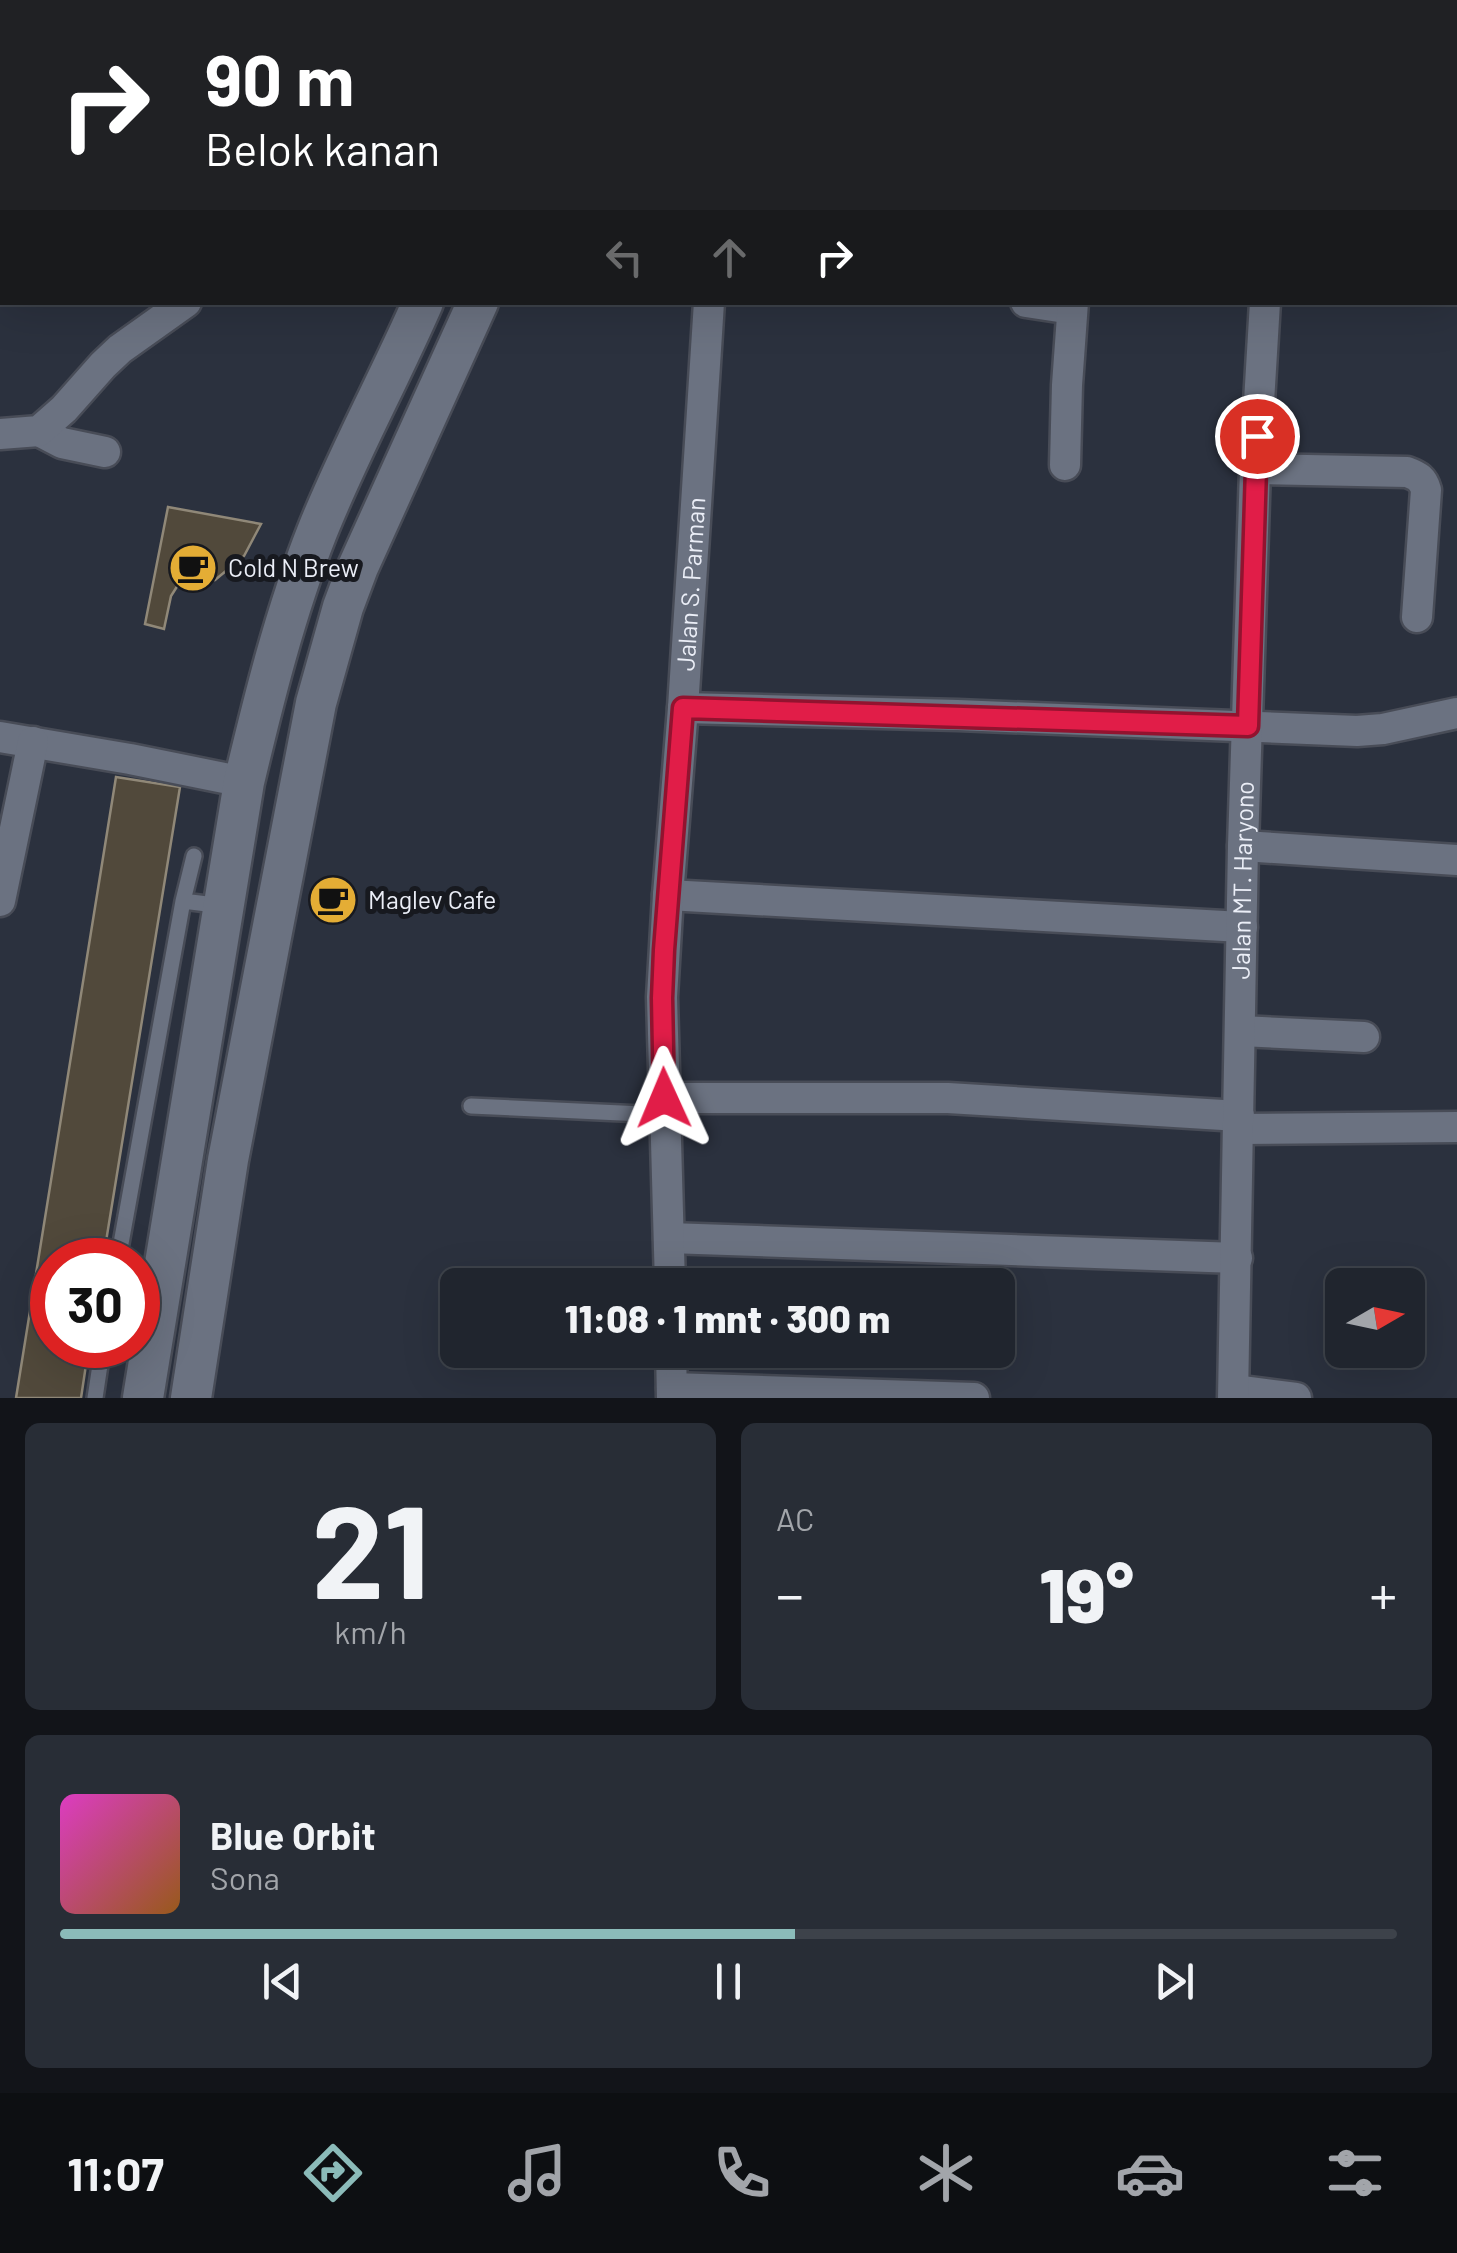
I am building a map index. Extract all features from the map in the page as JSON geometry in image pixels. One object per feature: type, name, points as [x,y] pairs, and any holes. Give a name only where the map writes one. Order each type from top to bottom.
[{"type":"street","points":[[38,431],[64,409],[103,364],[182,305]]},
{"type":"street","points":[[155,1238],[174,1077],[223,906],[244,782],[265,692],[317,533],[422,305]]},
{"type":"street","points":[[191,1398],[228,1160],[316,703],[358,567],[477,305]]},
{"type":"street","name":"Jalan S. Parman","points":[[670,1268],[662,998],[709,305]]},
{"type":"street","name":"Jalan MT. Haryono","points":[[1234,1394],[1243,846],[1255,469],[1265,305]]},
{"type":"street","points":[[1065,465],[1072,306]]},
{"type":"street","points":[[0,434],[38,431],[62,443],[104,452]]},
{"type":"street","points":[[1255,469],[1418,475],[1426,490],[1417,617]]},
{"type":"street","points":[[265,692],[316,703]]},
{"type":"street","points":[[683,708],[1357,731],[1383,730],[1457,713]]},
{"type":"street","points":[[0,737],[244,782]]},
{"type":"street","points":[[0,901],[33,742]]},
{"type":"street","points":[[1243,846],[1457,860]]},
{"type":"street","points":[[668,895],[1242,927]]},
{"type":"street","points":[[1240,1032],[1364,1037]]},
{"type":"street","points":[[664,1107],[948,1098],[1239,1122],[1457,1127]]},
{"type":"street","points":[[669,1238],[1237,1258]]},
{"type":"street","points":[[143,1398],[145,1368]]},
{"type":"street","points":[[671,1368],[672,1393],[974,1398]]},
{"type":"street","points":[[1234,1394],[1296,1398]]},
{"type":"lane","points":[[125,1238],[174,1077],[183,900],[194,856]]},
{"type":"lane","points":[[183,900],[223,906]]},
{"type":"lane","points":[[471,1106],[664,1107]]},
{"type":"lane","points":[[95,1398],[100,1368]]},
{"type":"building","name":"Cold N Brew","points":[[168,507],[261,524],[244,556],[215,580],[178,585],[171,596],[164,629],[145,624]]},
{"type":"building","points":[[116,777],[180,787],[107,1238],[42,1238]]},
{"type":"building","points":[[30,1311],[30,1368],[86,1368],[81,1398],[16,1398]]},
{"type":"place","name":"Cold N Brew","points":[[193,568]]},
{"type":"place","name":"Maglev Cafe","points":[[333,900]]},
{"type":"route","points":[[664,1098],[664,950],[683,708],[1248,726],[1257,436]]}]
